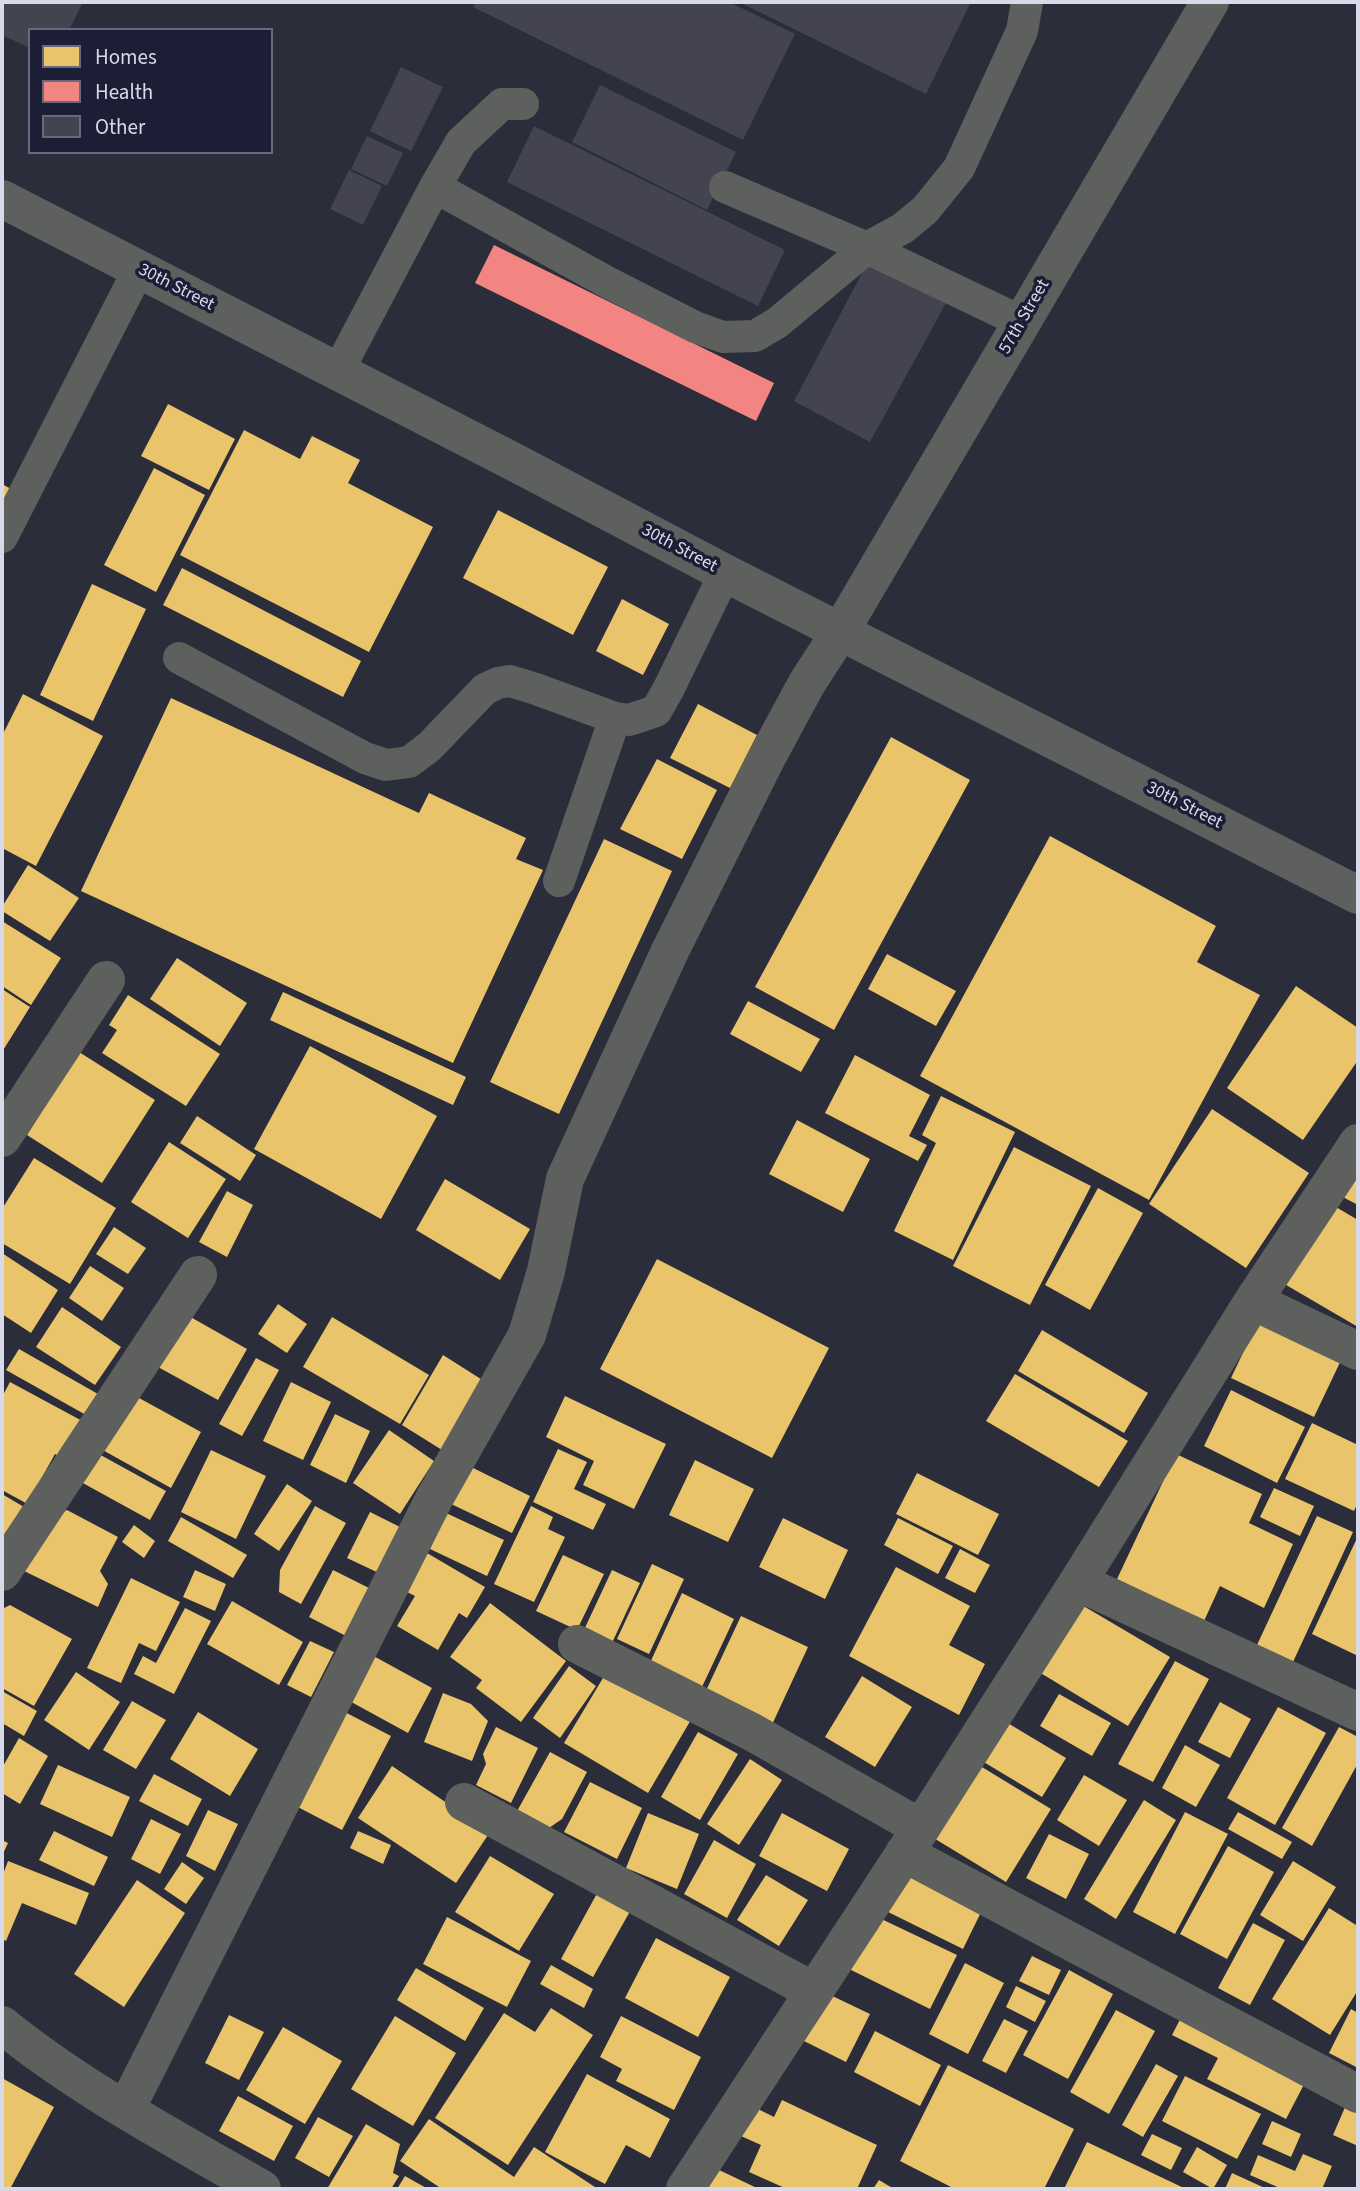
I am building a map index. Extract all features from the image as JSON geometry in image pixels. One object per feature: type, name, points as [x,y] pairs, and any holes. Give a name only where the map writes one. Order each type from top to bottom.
[{"type":"street","name":"57th Street","points":[[126,2109],[433,1499],[527,1335],[546,1271],[565,1179],[670,951],[767,757],[807,683],[840,632],[1210,2]]},
{"type":"street","name":"30th Street","points":[[2,199],[725,573],[1358,895]]},
{"type":"street","points":[[2,1138],[106,980]]},
{"type":"street","points":[[685,2189],[1079,1582],[1253,1301],[1358,1143]]},
{"type":"street","points":[[2,1572],[198,1275]]},
{"type":"street","points":[[1253,1301],[1358,1351]]},
{"type":"street","points":[[1079,1582],[1358,1712]]},
{"type":"street","points":[[577,1644],[752,1732],[912,1841],[1358,2094]]},
{"type":"street","points":[[464,1802],[813,1991]]},
{"type":"street","points":[[2,2025],[27,2045],[126,2109],[262,2189]]},
{"type":"lane","points":[[435,187],[618,288],[695,327],[723,337],[755,336],[777,323],[867,248],[903,228],[925,210],[959,168],[1022,31],[1027,2]]},
{"type":"lane","points":[[338,371],[461,142],[502,104],[523,103]]},
{"type":"lane","points":[[725,187],[867,248],[1022,322]]},
{"type":"lane","points":[[2,537],[139,269]]},
{"type":"lane","points":[[178,658],[365,758],[386,765],[409,762],[429,747],[485,689],[498,683],[510,681],[615,718],[629,720],[656,711],[725,573]]},
{"type":"lane","points":[[559,881],[615,718]]},
{"type":"building: Homes","points":[[168,404],[235,439],[209,490],[141,456]]},
{"type":"building: Homes","points":[[244,430],[300,459],[312,436],[360,460],[348,483],[433,527],[369,652],[180,555]]},
{"type":"building: Homes","points":[[154,468],[205,495],[156,592],[104,565]]},
{"type":"building: Homes","points":[[2,484],[11,489],[2,508]]},
{"type":"building: Homes","points":[[498,510],[608,567],[573,635],[463,578]]},
{"type":"building: Homes","points":[[182,568],[361,661],[343,697],[163,605]]},
{"type":"building: Homes","points":[[92,584],[146,609],[93,721],[40,695]]},
{"type":"building: Homes","points":[[622,599],[669,624],[643,675],[596,651]]},
{"type":"building: Homes","points":[[23,694],[103,736],[36,866],[2,848],[2,736]]},
{"type":"building: Homes","points":[[171,698],[419,813],[429,793],[526,838],[516,859],[543,870],[453,1063],[81,891]]},
{"type":"building: Homes","points":[[698,704],[757,735],[730,788],[670,758]]},
{"type":"building: Homes","points":[[891,737],[970,780],[834,1030],[755,987]]},
{"type":"building: Homes","points":[[657,759],[717,790],[682,859],[620,829]]},
{"type":"building: Homes","points":[[1050,836],[1216,926],[1197,962],[1260,995],[1149,1200],[920,1076]]},
{"type":"building: Homes","points":[[604,839],[672,871],[559,1114],[490,1082]]},
{"type":"building: Homes","points":[[28,865],[79,898],[50,941],[2,911]]},
{"type":"building: Homes","points":[[2,921],[61,958],[31,1005],[2,986]]},
{"type":"building: Homes","points":[[887,954],[956,991],[936,1026],[868,989]]},
{"type":"building: Homes","points":[[177,958],[247,1003],[220,1046],[150,999]]},
{"type":"building: Homes","points":[[1296,986],[1358,1028],[1358,1060],[1303,1140],[1227,1088]]},
{"type":"building: Homes","points":[[2,989],[30,1007],[2,1052]]},
{"type":"building: Homes","points":[[283,992],[466,1077],[453,1105],[270,1020]]},
{"type":"building: Homes","points":[[128,995],[220,1054],[186,1106],[102,1053],[117,1030],[109,1025]]},
{"type":"building: Homes","points":[[748,1001],[820,1039],[801,1072],[730,1034]]},
{"type":"building: Homes","points":[[310,1046],[437,1116],[381,1219],[254,1149]]},
{"type":"building: Homes","points":[[79,1052],[155,1100],[102,1183],[27,1135]]},
{"type":"building: Homes","points":[[855,1055],[930,1095],[909,1136],[927,1145],[918,1161],[825,1113]]},
{"type":"building: Homes","points":[[941,1096],[1015,1132],[953,1260],[894,1231],[936,1143],[922,1135]]},
{"type":"building: Homes","points":[[1212,1109],[1309,1173],[1246,1268],[1149,1204]]},
{"type":"building: Homes","points":[[197,1116],[256,1155],[240,1181],[180,1143]]},
{"type":"building: Homes","points":[[797,1120],[870,1159],[843,1212],[769,1174]]},
{"type":"building: Homes","points":[[169,1142],[226,1179],[188,1238],[131,1202]]},
{"type":"building: Homes","points":[[1014,1147],[1091,1186],[1030,1305],[953,1266]]},
{"type":"building: Homes","points":[[34,1158],[116,1208],[70,1284],[2,1243],[2,1209]]},
{"type":"building: Homes","points":[[1358,1159],[1358,1205],[1339,1195]]},
{"type":"building: Homes","points":[[445,1179],[530,1229],[500,1280],[416,1230]]},
{"type":"building: Homes","points":[[1098,1188],[1143,1213],[1090,1310],[1045,1285]]},
{"type":"building: Homes","points":[[227,1191],[253,1205],[227,1257],[199,1242]]},
{"type":"building: Homes","points":[[1329,1203],[1358,1220],[1358,1327],[1281,1282]]},
{"type":"building: Homes","points":[[114,1227],[146,1248],[128,1274],[96,1254]]},
{"type":"building: Homes","points":[[2,1253],[58,1290],[31,1333],[2,1314]]},
{"type":"building: Homes","points":[[657,1259],[829,1348],[772,1458],[600,1369]]},
{"type":"building: Homes","points":[[90,1266],[124,1288],[102,1321],[69,1298]]},
{"type":"building: Homes","points":[[278,1304],[307,1324],[287,1353],[258,1334]]},
{"type":"building: Homes","points":[[62,1307],[121,1347],[95,1385],[36,1347]]},
{"type":"building: Homes","points":[[187,1315],[247,1349],[218,1400],[158,1367]]},
{"type":"building: Homes","points":[[1261,1315],[1344,1354],[1314,1417],[1231,1378]]},
{"type":"building: Homes","points":[[332,1317],[429,1375],[400,1424],[303,1367]]},
{"type":"building: Homes","points":[[1042,1330],[1148,1393],[1124,1433],[1018,1371]]},
{"type":"building: Homes","points":[[19,1349],[98,1394],[86,1415],[6,1370]]},
{"type":"building: Homes","points":[[443,1355],[484,1381],[442,1450],[402,1425]]},
{"type":"building: Homes","points":[[256,1358],[279,1370],[242,1436],[219,1424]]},
{"type":"building: Homes","points":[[1015,1374],[1128,1441],[1099,1487],[986,1421]]},
{"type":"building: Homes","points":[[10,1382],[86,1423],[66,1460],[55,1454],[41,1479],[33,1507],[2,1490],[2,1397]]},
{"type":"building: Homes","points":[[291,1382],[331,1402],[303,1460],[263,1441]]},
{"type":"building: Homes","points":[[1231,1390],[1305,1427],[1277,1483],[1204,1446]]},
{"type":"building: Homes","points":[[130,1393],[201,1432],[171,1488],[99,1448]]},
{"type":"building: Homes","points":[[565,1396],[666,1444],[634,1509],[583,1485],[594,1461],[546,1437]]},
{"type":"building: Homes","points":[[335,1414],[370,1431],[346,1483],[310,1465]]},
{"type":"building: Homes","points":[[1312,1423],[1358,1445],[1358,1502],[1354,1511],[1285,1479]]},
{"type":"building: Homes","points":[[389,1430],[434,1461],[400,1514],[353,1483]]},
{"type":"building: Homes","points":[[558,1449],[587,1462],[574,1489],[606,1504],[593,1530],[533,1502]]},
{"type":"building: Homes","points":[[211,1450],[266,1476],[236,1539],[181,1512]]},
{"type":"building: Homes","points":[[97,1453],[166,1491],[150,1520],[81,1482]]},
{"type":"building: Homes","points":[[1176,1454],[1262,1494],[1249,1523],[1293,1544],[1264,1608],[1220,1586],[1204,1621],[1117,1579]]},
{"type":"building: Homes","points":[[695,1460],[754,1489],[728,1542],[669,1515]]},
{"type":"building: Homes","points":[[467,1465],[530,1496],[512,1533],[449,1503]]},
{"type":"building: Homes","points":[[917,1473],[999,1514],[978,1555],[896,1514]]},
{"type":"building: Homes","points":[[287,1484],[312,1501],[279,1551],[254,1534]]},
{"type":"building: Homes","points":[[1274,1488],[1314,1506],[1300,1536],[1260,1517]]},
{"type":"building: Homes","points":[[2,1494],[24,1507],[2,1545]]},
{"type":"building: Homes","points":[[315,1506],[346,1523],[301,1604],[279,1592],[280,1570]]},
{"type":"building: Homes","points":[[531,1506],[553,1517],[548,1529],[565,1537],[534,1602],[494,1584]]},
{"type":"building: Homes","points":[[67,1510],[118,1537],[100,1571],[108,1584],[98,1607],[20,1569],[40,1526]]},
{"type":"building: Homes","points":[[370,1512],[406,1530],[383,1575],[347,1558]]},
{"type":"building: Homes","points":[[446,1513],[504,1540],[487,1576],[430,1549]]},
{"type":"building: Homes","points":[[1317,1516],[1353,1532],[1293,1662],[1257,1645]]},
{"type":"building: Homes","points":[[181,1517],[247,1555],[233,1578],[168,1541]]},
{"type":"building: Homes","points":[[783,1518],[848,1550],[825,1599],[759,1567]]},
{"type":"building: Homes","points":[[898,1518],[953,1546],[938,1574],[884,1545]]},
{"type":"building: Homes","points":[[134,1525],[155,1541],[144,1558],[122,1542]]},
{"type":"building: Homes","points":[[1358,1536],[1358,1656],[1312,1634]]},
{"type":"building: Homes","points":[[960,1549],[990,1565],[975,1593],[945,1578]]},
{"type":"building: Homes","points":[[427,1553],[485,1587],[467,1618],[459,1613],[438,1650],[397,1626],[415,1596],[405,1591]]},
{"type":"building: Homes","points":[[563,1555],[604,1574],[577,1630],[536,1611]]},
{"type":"building: Homes","points":[[652,1564],[684,1579],[649,1654],[617,1639]]},
{"type":"building: Homes","points":[[896,1567],[970,1606],[949,1645],[985,1664],[959,1715],[849,1656]]},
{"type":"building: Homes","points":[[195,1570],[226,1584],[215,1611],[183,1597]]},
{"type":"building: Homes","points":[[333,1570],[371,1589],[346,1636],[309,1617]]},
{"type":"building: Homes","points":[[612,1570],[640,1583],[611,1645],[583,1632]]},
{"type":"building: Homes","points":[[131,1578],[180,1602],[156,1651],[139,1643],[121,1683],[87,1668]]},
{"type":"building: Homes","points":[[682,1593],[734,1619],[701,1689],[649,1665]]},
{"type":"building: Homes","points":[[232,1601],[303,1642],[279,1685],[207,1644]]},
{"type":"building: Homes","points":[[1075,1601],[1170,1657],[1128,1726],[1034,1669]]},
{"type":"building: Homes","points":[[490,1603],[566,1661],[521,1722],[476,1688],[482,1680],[450,1657]]},
{"type":"building: Homes","points":[[10,1605],[72,1639],[34,1706],[2,1688],[2,1609]]},
{"type":"building: Homes","points":[[185,1608],[211,1621],[174,1694],[134,1674],[143,1656],[156,1663]]},
{"type":"building: Homes","points":[[741,1616],[808,1647],[770,1729],[703,1697]]},
{"type":"building: Homes","points":[[310,1641],[334,1652],[311,1697],[287,1685]]},
{"type":"building: Homes","points":[[368,1653],[432,1688],[408,1733],[344,1698]]},
{"type":"building: Homes","points":[[1175,1661],[1209,1679],[1153,1782],[1118,1764]]},
{"type":"building: Homes","points":[[569,1666],[596,1686],[560,1738],[533,1718]]},
{"type":"building: Homes","points":[[609,1668],[692,1718],[648,1793],[564,1743]]},
{"type":"building: Homes","points":[[76,1672],[120,1702],[89,1750],[44,1720]]},
{"type":"building: Homes","points":[[862,1676],[912,1707],[875,1767],[825,1737]]},
{"type":"building: Homes","points":[[2,1691],[37,1711],[24,1736],[2,1723]]},
{"type":"building: Homes","points":[[443,1693],[471,1704],[488,1721],[472,1761],[424,1742]]},
{"type":"building: Homes","points":[[1059,1694],[1111,1723],[1092,1756],[1040,1726]]},
{"type":"building: Homes","points":[[132,1701],[166,1720],[136,1769],[103,1750]]},
{"type":"building: Homes","points":[[1220,1702],[1251,1719],[1230,1758],[1198,1742]]},
{"type":"building: Homes","points":[[1278,1707],[1326,1733],[1275,1825],[1227,1798]]},
{"type":"building: Homes","points":[[339,1709],[391,1736],[342,1830],[290,1803]]},
{"type":"building: Homes","points":[[198,1712],[258,1749],[230,1796],[170,1759]]},
{"type":"building: Homes","points":[[1006,1722],[1066,1758],[1042,1797],[982,1761]]},
{"type":"building: Homes","points":[[496,1727],[538,1748],[511,1803],[476,1785],[486,1764],[483,1754]]},
{"type":"building: Homes","points":[[1339,1727],[1358,1737],[1358,1763],[1312,1846],[1282,1828]]},
{"type":"building: Homes","points":[[698,1732],[738,1754],[700,1820],[661,1797]]},
{"type":"building: Homes","points":[[19,1738],[48,1756],[20,1804],[2,1793],[2,1768]]},
{"type":"building: Homes","points":[[1185,1745],[1220,1765],[1196,1807],[1162,1788]]},
{"type":"building: Homes","points":[[550,1752],[587,1772],[562,1819],[546,1830],[516,1813]]},
{"type":"building: Homes","points":[[750,1759],[782,1780],[739,1845],[707,1824]]},
{"type":"building: Homes","points":[[972,1761],[1051,1809],[1006,1882],[927,1834]]},
{"type":"building: Homes","points":[[58,1765],[130,1797],[112,1837],[40,1804]]},
{"type":"building: Homes","points":[[392,1766],[490,1832],[456,1883],[358,1818]]},
{"type":"building: Homes","points":[[154,1774],[202,1799],[188,1826],[139,1801]]},
{"type":"building: Homes","points":[[1084,1775],[1127,1800],[1099,1846],[1057,1820]]},
{"type":"building: Homes","points":[[590,1782],[642,1808],[617,1859],[564,1832]]},
{"type":"building: Homes","points":[[1144,1800],[1176,1820],[1116,1919],[1084,1899]]},
{"type":"building: Homes","points":[[208,1810],[238,1824],[215,1871],[186,1856]]},
{"type":"building: Homes","points":[[1185,1812],[1228,1834],[1175,1934],[1133,1912]]},
{"type":"building: Homes","points":[[1238,1812],[1292,1842],[1282,1859],[1228,1829]]},
{"type":"building: Homes","points":[[648,1813],[699,1834],[677,1889],[626,1868]]},
{"type":"building: Homes","points":[[782,1813],[849,1849],[827,1891],[759,1856]]},
{"type":"building: Homes","points":[[151,1819],[181,1834],[160,1874],[131,1859]]},
{"type":"building: Homes","points":[[54,1831],[108,1857],[94,1886],[39,1860]]},
{"type":"building: Homes","points":[[358,1831],[391,1845],[383,1864],[350,1848]]},
{"type":"building: Homes","points":[[1049,1834],[1089,1854],[1066,1899],[1026,1878]]},
{"type":"building: Homes","points":[[2,1840],[8,1843],[2,1856]]},
{"type":"building: Homes","points":[[714,1840],[756,1864],[727,1918],[684,1894]]},
{"type":"building: Homes","points":[[1228,1846],[1274,1872],[1227,1959],[1180,1934]]},
{"type":"building: Homes","points":[[490,1856],[554,1894],[519,1951],[455,1912]]},
{"type":"building: Homes","points":[[8,1861],[89,1893],[76,1925],[22,1903],[6,1941],[2,1939],[2,1877]]},
{"type":"building: Homes","points":[[907,1861],[987,1900],[963,1949],[882,1909]]},
{"type":"building: Homes","points":[[1293,1861],[1336,1887],[1303,1941],[1260,1915]]},
{"type":"building: Homes","points":[[182,1862],[204,1878],[186,1904],[164,1889]]},
{"type":"building: Homes","points":[[766,1875],[808,1900],[779,1946],[737,1920]]},
{"type":"building: Homes","points":[[137,1880],[185,1913],[124,2007],[74,1974]]},
{"type":"building: Homes","points":[[600,1888],[633,1906],[593,1977],[561,1959]]},
{"type":"building: Homes","points":[[1329,1908],[1356,1925],[1358,1922],[1358,1990],[1330,2035],[1272,1999]]},
{"type":"building: Homes","points":[[873,1915],[957,1955],[930,2009],[847,1968]]},
{"type":"building: Homes","points":[[447,1917],[531,1961],[507,2007],[423,1964]]},
{"type":"building: Homes","points":[[1253,1923],[1285,1940],[1250,2005],[1218,1988]]},
{"type":"building: Homes","points":[[656,1938],[730,1977],[698,2037],[625,1998]]},
{"type":"building: Homes","points":[[1032,1956],[1061,1970],[1049,1995],[1019,1981]]},
{"type":"building: Homes","points":[[965,1963],[1004,1983],[968,2054],[929,2034]]},
{"type":"building: Homes","points":[[551,1965],[593,1989],[584,2008],[540,1984]]},
{"type":"building: Homes","points":[[416,1968],[484,2008],[465,2041],[397,2000]]},
{"type":"building: Homes","points":[[1069,1970],[1113,1994],[1068,2079],[1023,2055]]},
{"type":"building: Homes","points":[[1016,1986],[1046,2001],[1035,2022],[1006,2007]]},
{"type":"building: Homes","points":[[824,1992],[870,2014],[846,2062],[802,2040]]},
{"type":"building: Homes","points":[[551,2008],[593,2035],[508,2165],[435,2118],[504,2013],[535,2032]]},
{"type":"building: Homes","points":[[1186,2008],[1311,2071],[1286,2119],[1207,2079],[1218,2058],[1172,2035]]},
{"type":"building: Homes","points":[[1351,2009],[1358,2013],[1358,2068],[1329,2053]]},
{"type":"building: Homes","points":[[1116,2010],[1155,2031],[1109,2114],[1070,2092]]},
{"type":"building: Homes","points":[[229,2015],[264,2032],[239,2080],[205,2063]]},
{"type":"building: Homes","points":[[395,2016],[456,2053],[413,2126],[351,2089]]},
{"type":"building: Homes","points":[[621,2016],[701,2057],[674,2110],[616,2081],[622,2069],[600,2057]]},
{"type":"building: Homes","points":[[1004,2019],[1028,2031],[1006,2073],[982,2061]]},
{"type":"building: Homes","points":[[283,2027],[342,2061],[305,2124],[246,2090]]},
{"type":"building: Homes","points":[[875,2031],[941,2065],[920,2106],[854,2072]]},
{"type":"building: Homes","points":[[1156,2064],[1178,2076],[1143,2137],[1122,2125]]},
{"type":"building: Homes","points":[[948,2065],[1074,2129],[1044,2189],[955,2189],[900,2161]]},
{"type":"building: Homes","points":[[587,2074],[670,2119],[650,2158],[626,2145],[605,2184],[545,2152]]},
{"type":"building: Homes","points":[[1185,2076],[1261,2114],[1237,2159],[1162,2121]]},
{"type":"building: Homes","points":[[2,2078],[54,2107],[10,2189],[2,2189]]},
{"type":"building: Homes","points":[[238,2096],[293,2126],[274,2161],[219,2131]]},
{"type":"building: Homes","points":[[1349,2098],[1358,2102],[1358,2146],[1333,2135]]},
{"type":"building: Homes","points":[[782,2100],[877,2145],[857,2189],[787,2189],[749,2172],[761,2145],[741,2136],[754,2107],[774,2117]]},
{"type":"building: Homes","points":[[318,2117],[353,2136],[329,2177],[295,2158]]},
{"type":"building: Homes","points":[[429,2119],[514,2177],[534,2147],[598,2189],[442,2189],[400,2161]]},
{"type":"building: Homes","points":[[1272,2121],[1301,2134],[1291,2157],[1262,2144]]},
{"type":"building: Homes","points":[[366,2124],[400,2144],[393,2173],[399,2176],[391,2189],[327,2189]]},
{"type":"building: Homes","points":[[1152,2134],[1182,2148],[1171,2170],[1141,2155]]},
{"type":"building: Homes","points":[[1087,2142],[1186,2189],[1064,2189]]},
{"type":"building: Homes","points":[[1197,2147],[1227,2165],[1213,2189],[1183,2172]]},
{"type":"building: Homes","points":[[1303,2154],[1332,2166],[1322,2189],[1282,2189],[1250,2175],[1258,2155],[1295,2171]]},
{"type":"building: Homes","points":[[717,2169],[759,2189],[707,2189]]},
{"type":"building: Homes","points":[[1232,2173],[1267,2189],[1225,2189]]},
{"type":"building: Homes","points":[[405,2176],[428,2189],[397,2189]]},
{"type":"building: Homes","points":[[879,2180],[894,2189],[873,2189]]},
{"type":"building: Health","points":[[494,245],[774,383],[756,421],[475,283]]},
{"type":"building: Other","points":[[2,2],[83,2],[70,28],[28,28],[28,47],[2,35]]},
{"type":"building: Other","points":[[476,2],[729,2],[795,34],[743,140],[473,7]]},
{"type":"building: Other","points":[[739,2],[971,2],[926,94]]},
{"type":"building: Other","points":[[401,67],[443,87],[411,151],[370,131]]},
{"type":"building: Other","points":[[600,85],[736,152],[707,210],[572,142]]},
{"type":"building: Other","points":[[534,126],[785,250],[758,306],[507,182]]},
{"type":"building: Other","points":[[367,136],[403,153],[387,186],[351,169]]},
{"type":"building: Other","points":[[349,170],[382,186],[363,225],[330,209]]},
{"type":"building: Other","points":[[868,262],[946,303],[870,442],[794,401]]}]
